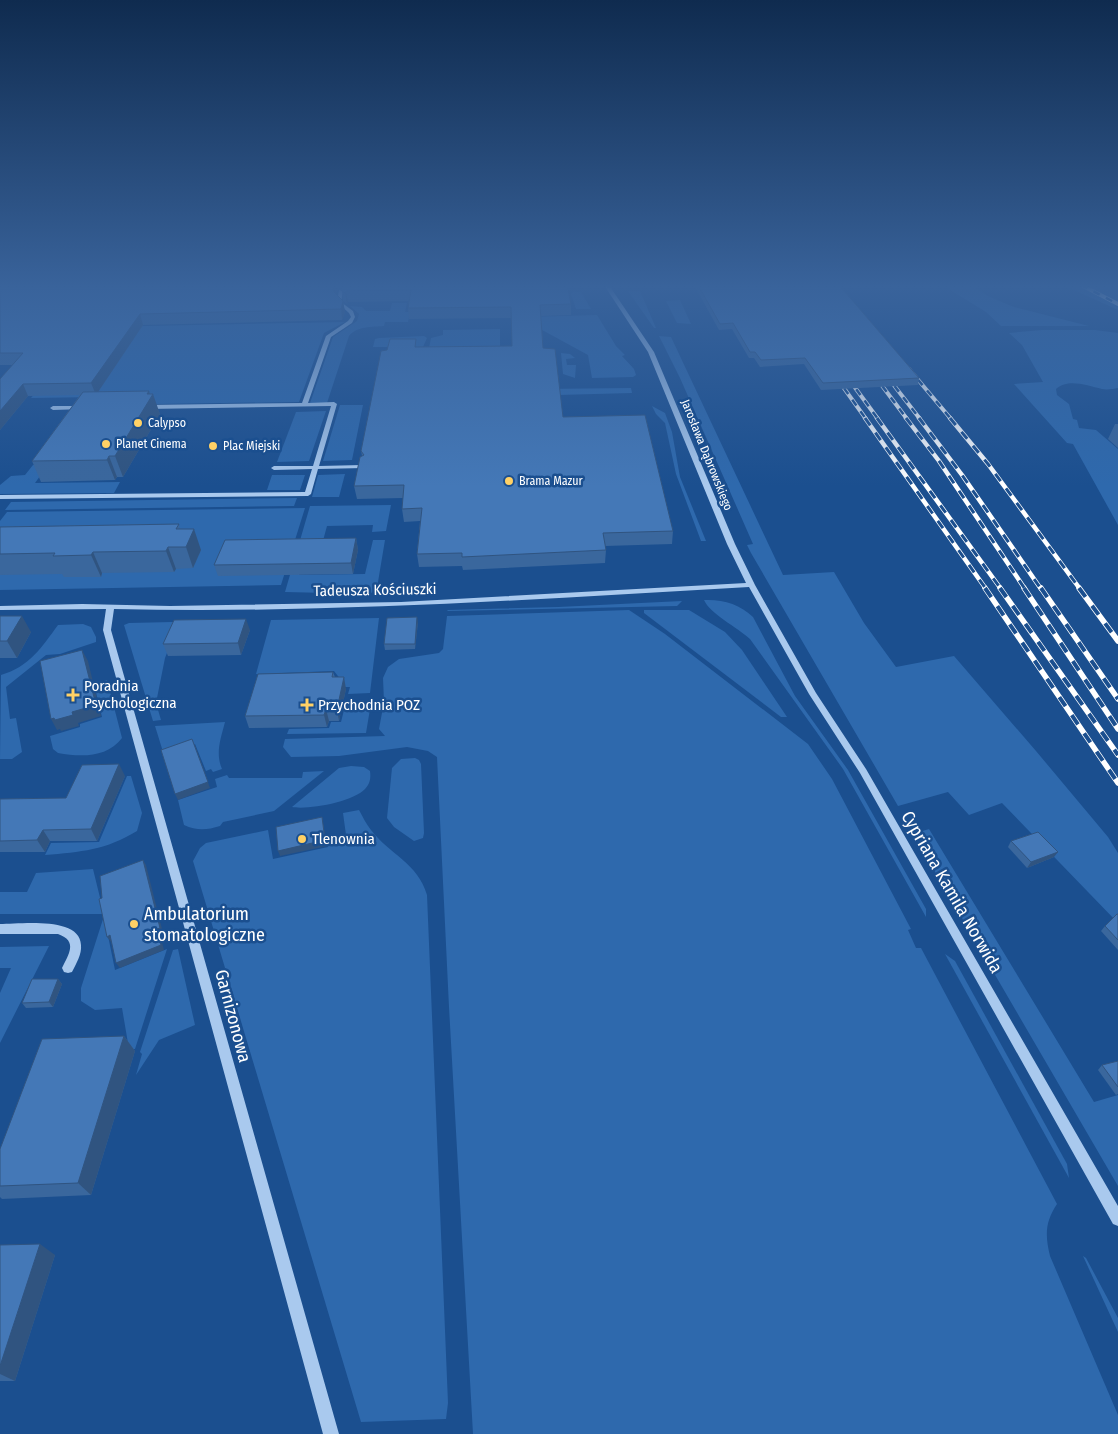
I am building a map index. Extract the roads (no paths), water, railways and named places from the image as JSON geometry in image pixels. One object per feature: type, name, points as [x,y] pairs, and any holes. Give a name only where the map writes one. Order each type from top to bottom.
[{"type":"street","points":[[304,405],[323,352]]},
{"type":"street","name":"Jarosława Dąbrowskiego","points":[[651,352],[731,544],[751,585]]},
{"type":"street","points":[[0,497],[308,494],[334,404],[140,407]]},
{"type":"street","points":[[54,408],[92,408]]},
{"type":"street","points":[[274,468],[362,467]]},
{"type":"street","name":"Tadeusza Kościuszki","points":[[0,608],[170,608],[439,602],[751,585]]},
{"type":"street","name":"Cypriana Kamila Norwida","points":[[751,585],[813,694],[863,770],[1118,1219]]},
{"type":"street","name":"Garnizonowa","points":[[110,607],[107,630],[331,1434]]},
{"type":"street","points":[[0,929],[58,929],[67,932],[74,938],[76,944],[76,952],[68,968]]},
{"type":"railway","points":[[909,369],[951,419]]},
{"type":"railway","points":[[874,375],[907,419]]},
{"type":"railway","points":[[886,375],[920,419]]},
{"type":"railway","points":[[836,377],[866,419]]},
{"type":"railway","points":[[848,378],[878,419]]},
{"type":"railway","points":[[865,418],[986,589]]},
{"type":"railway","points":[[877,418],[1001,589]]},
{"type":"railway","points":[[906,418],[939,461],[1025,589]]},
{"type":"railway","points":[[919,418],[962,475],[1041,589]]},
{"type":"railway","points":[[950,418],[988,464],[1080,589]]},
{"type":"railway","points":[[985,588],[1118,783]]},
{"type":"railway","points":[[1000,588],[1118,755]]},
{"type":"railway","points":[[1024,588],[1118,729]]},
{"type":"railway","points":[[1041,588],[1118,699]]},
{"type":"railway","points":[[1079,588],[1118,641]]},
{"type":"place","name":"Calypso","points":[[138,423]]},
{"type":"place","name":"Planet Cinema","points":[[106,444]]},
{"type":"place","name":"Plac Miejski","points":[[213,446]]},
{"type":"place","name":"Brama Mazur","points":[[509,481]]},
{"type":"place","name":"Poradnia Psychologiczna","points":[[73,695]]},
{"type":"place","name":"Przychodnia POZ","points":[[307,705]]},
{"type":"place","name":"Tlenownia","points":[[302,839]]},
{"type":"place","name":"Ambulatorium stomatologiczne","points":[[134,924]]}]
